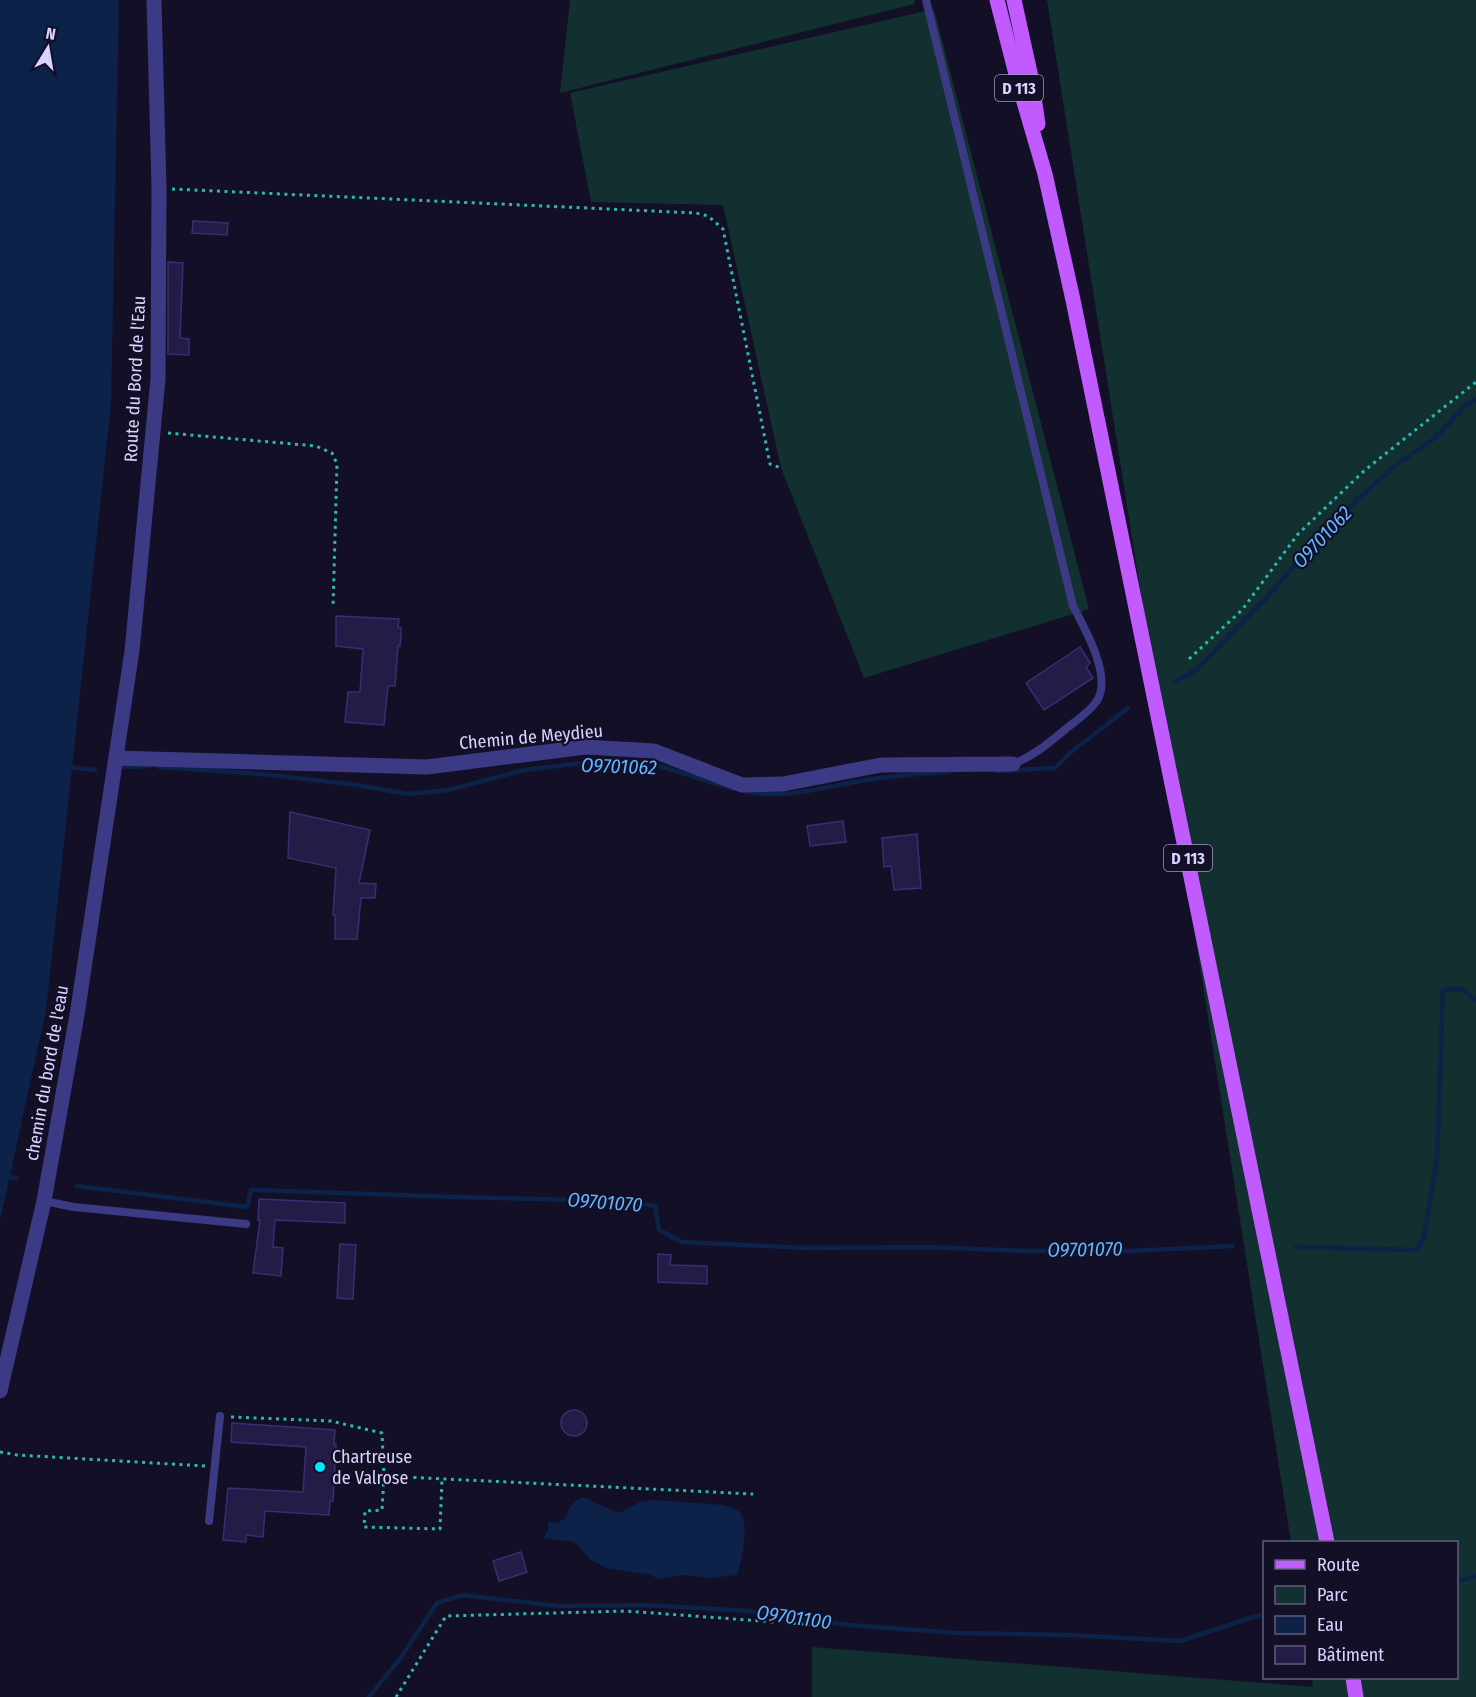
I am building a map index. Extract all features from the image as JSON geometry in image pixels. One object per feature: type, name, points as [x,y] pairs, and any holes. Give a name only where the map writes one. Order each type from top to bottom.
[{"type":"main road","name":"D 113","points":[[997,0],[1045,174],[1078,323],[1327,1541]]},
{"type":"main road","name":"D 113","points":[[1014,0],[1031,77],[1045,174]]},
{"type":"main road","points":[[1353,1679],[1356,1697]]},
{"type":"street","name":"Route du Bord de l'Eau","points":[[116,758],[132,651],[154,432],[159,324],[159,188],[154,0]]},
{"type":"street","name":"Chemin de Meydieu","points":[[116,758],[427,767],[586,747],[654,751],[742,785],[783,784],[881,765],[1013,764]]},
{"type":"street","name":"chemin du bord de l'eau","points":[[0,1391],[44,1201],[77,1015],[116,758]]},
{"type":"lane","points":[[926,0],[1073,606],[1101,670],[1102,684],[1098,699],[1087,711],[1029,758],[1013,764]]},
{"type":"lane","points":[[44,1201],[74,1207],[246,1224]]},
{"type":"lane","points":[[209,1521],[220,1416]]},
{"type":"path","points":[[159,188],[661,211],[708,216],[723,229],[770,464],[781,468]]},
{"type":"path","points":[[1189,659],[1242,610],[1298,534],[1365,470],[1476,382]]},
{"type":"path","points":[[154,432],[316,446],[332,453],[337,464],[333,608]]},
{"type":"path","points":[[220,1416],[330,1421],[382,1433],[384,1476],[382,1510],[365,1511],[364,1527],[441,1528],[442,1479]]},
{"type":"path","points":[[0,1452],[17,1455],[214,1466]]},
{"type":"path","points":[[384,1476],[753,1494]]},
{"type":"path","points":[[396,1697],[446,1616],[626,1611],[829,1626]]},
{"type":"green space","points":[[570,0],[915,0],[914,4],[560,93]]},
{"type":"green space","points":[[1047,0],[1476,0],[1476,1697],[812,1697],[812,1647],[1313,1687],[1312,1679],[1458,1679],[1458,1541],[1291,1541]]},
{"type":"green space","points":[[934,9],[1089,609],[864,678],[781,468],[723,205],[591,202],[570,93]]},
{"type":"water","points":[[0,0],[119,0],[111,404],[46,1011],[0,1221]]},
{"type":"water","points":[[583,1497],[619,1513],[640,1502],[654,1500],[724,1505],[735,1509],[741,1514],[745,1535],[737,1575],[712,1578],[683,1575],[658,1579],[651,1575],[606,1568],[591,1560],[574,1542],[543,1538],[548,1531],[548,1522],[557,1523],[566,1518],[571,1505]]},
{"type":"building","points":[[193,221],[228,223],[227,235],[192,233]]},
{"type":"building","points":[[168,262],[183,263],[180,338],[189,339],[189,355],[168,354]]},
{"type":"building","points":[[336,616],[399,619],[398,627],[401,628],[401,636],[395,686],[388,686],[384,725],[345,722],[348,692],[360,692],[363,649],[336,646]]},
{"type":"building","points":[[1080,647],[1090,663],[1086,667],[1093,678],[1044,710],[1026,683]]},
{"type":"building","points":[[290,812],[370,830],[359,883],[376,884],[375,898],[361,898],[357,939],[335,939],[335,915],[333,915],[336,868],[288,858]]},
{"type":"building","points":[[843,821],[846,842],[810,846],[807,826]]},
{"type":"building","points":[[917,834],[921,888],[894,890],[891,866],[884,867],[882,838]]},
{"type":"building","points":[[259,1199],[345,1203],[345,1223],[275,1220],[273,1247],[283,1248],[281,1276],[253,1273],[260,1220],[258,1220]]},
{"type":"building","points":[[340,1244],[356,1245],[353,1299],[337,1298]]},
{"type":"building","points":[[658,1254],[671,1255],[670,1265],[707,1266],[707,1284],[658,1282]]},
{"type":"building","points":[[574,1410],[583,1414],[587,1423],[583,1432],[574,1436],[565,1432],[561,1423],[565,1414]]},
{"type":"building","name":"Chartreuse de Valrose","points":[[232,1423],[335,1430],[333,1501],[330,1501],[329,1515],[265,1511],[263,1537],[246,1535],[246,1542],[223,1540],[228,1488],[303,1492],[306,1447],[231,1442]]},
{"type":"building","points":[[521,1552],[527,1572],[499,1581],[493,1561]]},
{"type":"waterway","name":"O9701062","points":[[1175,682],[1197,669],[1270,594],[1323,532],[1360,497],[1397,464],[1435,438],[1463,408],[1476,399]]},
{"type":"waterway","name":"O9701062","points":[[996,771],[1055,768],[1070,753],[1128,708]]},
{"type":"waterway","name":"O9701062","points":[[159,767],[262,774],[357,785],[408,794],[449,790],[524,770],[599,761],[660,766],[733,789]]},
{"type":"waterway","name":"O9701062","points":[[123,767],[150,766]]},
{"type":"waterway","name":"O9701062","points":[[68,767],[95,770]]},
{"type":"waterway","name":"O9701062","points":[[744,791],[759,794],[805,792],[876,779],[949,772]]},
{"type":"waterway","name":"O9701070","points":[[1296,1247],[1417,1250],[1424,1237],[1437,1160],[1443,990],[1461,989],[1476,1000]]},
{"type":"waterway","name":"O9701070","points":[[0,1176],[17,1178]]},
{"type":"waterway","name":"O9701070","points":[[77,1186],[247,1207],[251,1190],[618,1201],[655,1206],[659,1230],[682,1242],[807,1248],[930,1247],[1027,1251],[1130,1251],[1233,1246]]},
{"type":"waterway","name":"O9701100","points":[[1458,1581],[1476,1576]]},
{"type":"waterway","name":"O9701100","points":[[369,1697],[402,1656],[437,1603],[462,1595],[558,1606],[646,1605],[749,1611],[850,1625],[957,1633],[1068,1635],[1180,1641],[1263,1615]]},
{"type":"place","name":"Chartreuse de Valrose","points":[[320,1467]]}]
